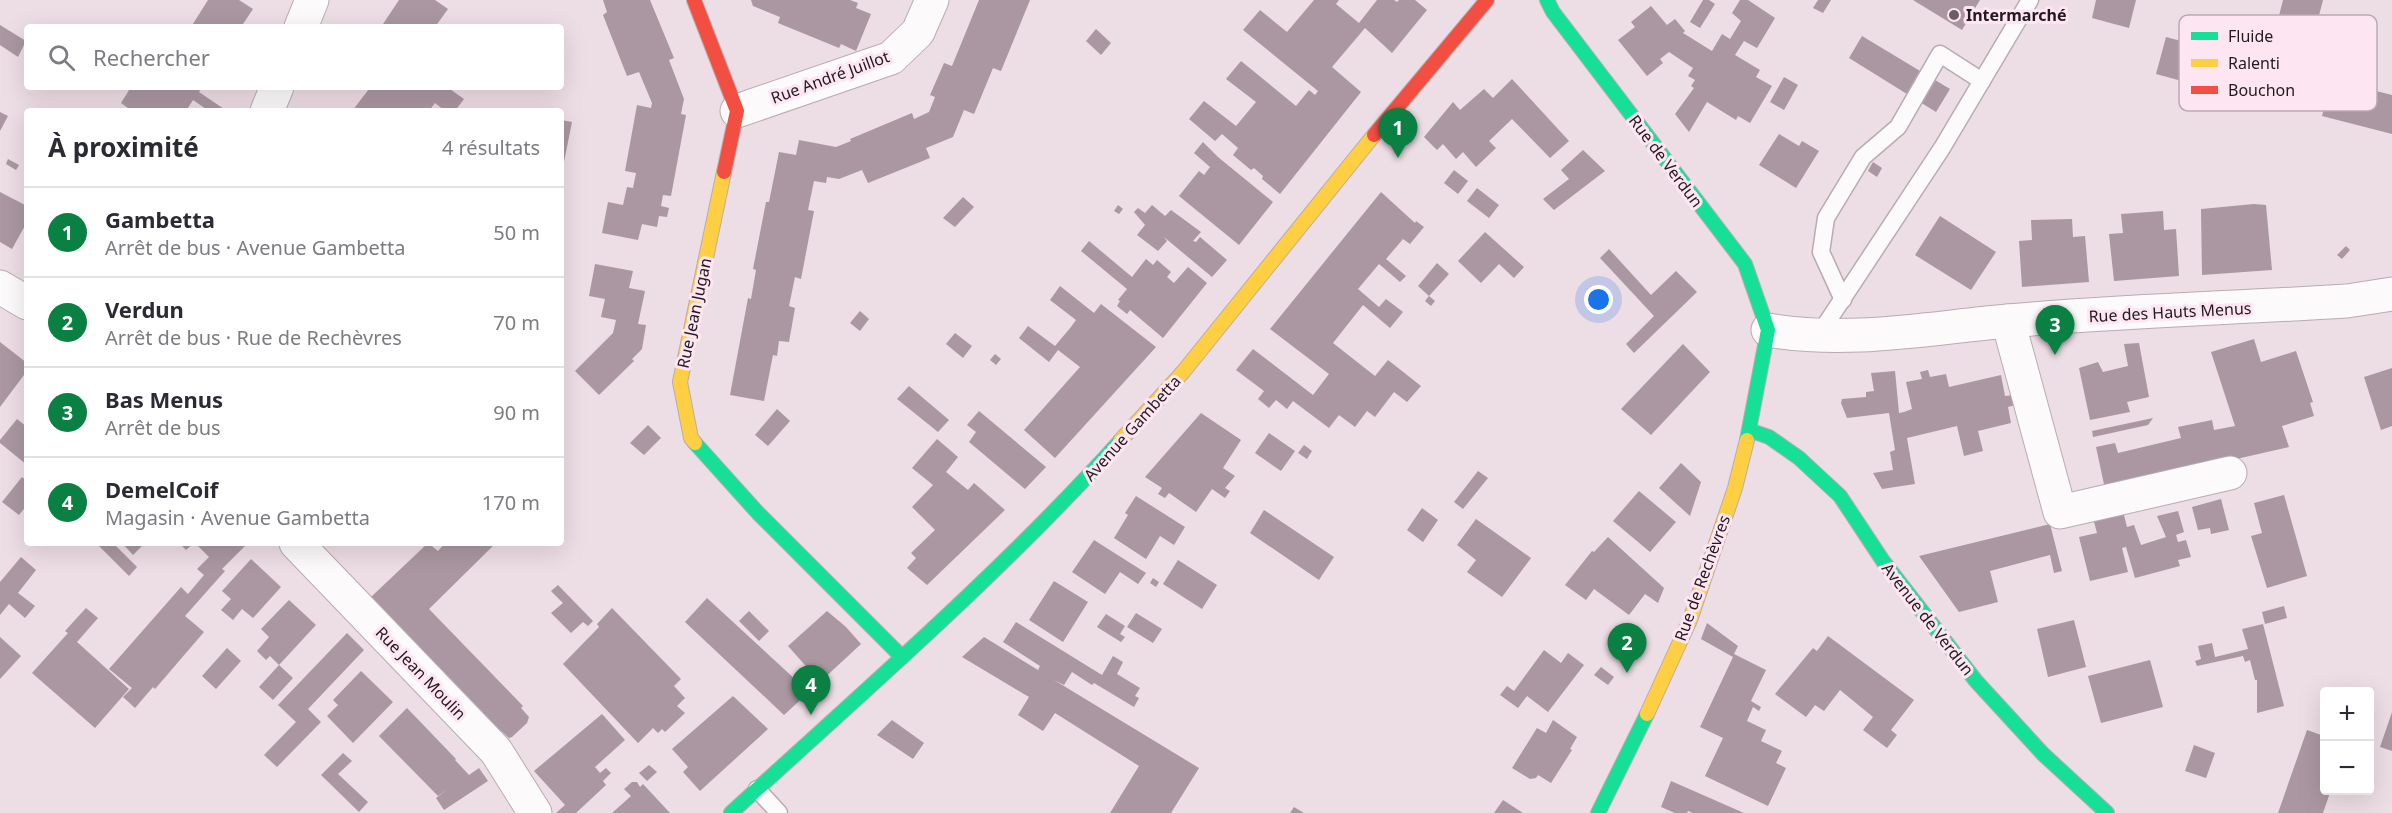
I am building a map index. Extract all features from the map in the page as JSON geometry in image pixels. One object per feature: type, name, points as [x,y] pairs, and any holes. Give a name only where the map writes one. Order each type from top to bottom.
[{"type":"street","points":[[302,24],[312,0]]},
{"type":"street","points":[[694,0],[737,111]]},
{"type":"street","name":"Rue André Juillot","points":[[737,111],[891,58],[918,32],[932,0]]},
{"type":"street","name":"Avenue Gambetta","points":[[731,813],[902,657],[1061,507],[1184,372],[1386,120],[1487,0]]},
{"type":"street","name":"Rue de Verdun","points":[[1547,0],[1560,21],[1745,264],[1768,330]]},
{"type":"street","points":[[268,108],[276,90]]},
{"type":"street","name":"Rue Jean Jugan","points":[[737,111],[680,382],[691,438],[758,513],[902,657]]},
{"type":"street","points":[[0,287],[24,301]]},
{"type":"street","name":"Rue des Hauts Menus","points":[[1768,330],[1818,336],[1904,333],[2008,321],[2347,301],[2392,294]]},
{"type":"street","points":[[2008,321],[2060,512],[2230,473]]},
{"type":"street","name":"Rue de Rechèvres","points":[[1598,813],[1647,715],[1690,620],[1735,488],[1749,430],[1768,330]]},
{"type":"street","name":"Avenue de Verdun","points":[[1749,430],[1768,437],[1799,459],[1840,496],[1883,561],[1976,681],[2043,754],[2107,813]]},
{"type":"street","name":"Rue Jean Moulin","points":[[299,546],[496,751],[535,813]]},
{"type":"lane","points":[[1818,336],[1942,148],[2030,0]]},
{"type":"lane","points":[[1843,300],[1821,252],[1824,230],[1826,218],[1863,157],[1898,128],[1940,54],[1982,81]]},
{"type":"lane","points":[[757,789],[779,813]]},
{"type":"building","points":[[208,0],[239,0],[253,9],[243,24],[193,24]]},
{"type":"building","points":[[399,0],[435,0],[448,9],[437,24],[383,24]]},
{"type":"building","points":[[603,0],[650,0],[674,58],[669,60],[684,99],[681,114],[686,115],[671,196],[663,195],[661,206],[669,208],[667,217],[659,216],[657,227],[642,224],[638,240],[602,233],[608,202],[623,205],[627,187],[633,188],[636,173],[625,171],[637,105],[651,108],[652,103],[639,72],[627,76],[603,15],[607,12]]},
{"type":"building","points":[[751,0],[850,0],[858,3],[856,8],[871,14],[856,51],[841,44],[839,48],[778,23],[780,17],[753,6]]},
{"type":"building","points":[[979,0],[1030,0],[1001,71],[993,68],[974,114],[964,110],[953,137],[926,148],[930,158],[868,183],[862,170],[839,179],[827,177],[826,183],[814,181],[808,210],[814,211],[801,279],[795,277],[789,306],[795,308],[789,342],[779,341],[777,356],[773,355],[764,401],[730,395],[748,298],[751,299],[756,270],[753,269],[766,202],[769,202],[779,152],[796,155],[799,140],[836,147],[912,113],[914,119],[929,112],[935,97],[930,95],[944,63],[952,66]]},
{"type":"building","points":[[1314,0],[1339,0],[1336,4],[1359,23],[1377,0],[1397,2],[1415,0],[1427,10],[1392,53],[1365,28],[1332,67],[1361,92],[1280,194],[1262,179],[1263,176],[1254,168],[1251,170],[1233,155],[1238,148],[1222,134],[1215,141],[1189,119],[1204,101],[1236,126],[1256,102],[1226,79],[1241,61],[1296,106],[1309,90],[1315,95],[1318,91],[1243,30],[1260,10],[1287,32]]},
{"type":"building","points":[[1703,0],[1709,0],[1715,4],[1700,28],[1690,22]]},
{"type":"building","points":[[1740,0],[1748,0],[1775,18],[1757,48],[1744,41],[1735,55],[1760,70],[1756,77],[1772,86],[1750,123],[1738,116],[1736,120],[1707,102],[1689,132],[1675,114],[1694,88],[1691,86],[1695,80],[1688,76],[1693,68],[1669,52],[1660,59],[1663,63],[1647,76],[1618,40],[1635,27],[1631,22],[1651,6],[1667,25],[1675,19],[1685,31],[1683,33],[1712,51],[1722,34],[1730,39],[1741,21],[1732,13]]},
{"type":"building","points":[[1818,0],[1831,0],[1823,13],[1813,8]]},
{"type":"building","name":"Intermarché","points":[[1913,0],[1980,0],[1962,30]]},
{"type":"building","points":[[2096,0],[2136,0],[2129,28],[2092,18]]},
{"type":"building","points":[[2283,0],[2323,0],[2319,15],[2279,15]]},
{"type":"building","points":[[0,25],[24,40],[18,57],[0,45]]},
{"type":"building","points":[[1096,29],[1111,43],[1101,55],[1086,41]]},
{"type":"building","points":[[1862,36],[1950,89],[1936,112],[1849,58]]},
{"type":"building","points":[[2166,37],[2179,40],[2179,80],[2156,74]]},
{"type":"building","points":[[1784,77],[1798,85],[1784,110],[1770,102]]},
{"type":"building","points":[[1512,79],[1569,141],[1550,158],[1512,119],[1489,141],[1496,148],[1476,167],[1463,152],[1456,159],[1443,144],[1437,150],[1424,137],[1453,102],[1460,110],[1484,89],[1493,98]]},
{"type":"building","points":[[129,90],[200,90],[199,92],[223,108],[205,108],[193,100],[188,108],[128,108],[121,103]]},
{"type":"building","points":[[368,90],[451,90],[464,99],[457,108],[441,108],[435,103],[431,108],[354,108]]},
{"type":"building","points":[[2377,91],[2392,95],[2392,134],[2322,116],[2323,111],[2377,111]]},
{"type":"building","points":[[0,112],[8,116],[0,131]]},
{"type":"building","points":[[564,121],[572,122],[564,162]]},
{"type":"building","points":[[1779,134],[1799,146],[1802,141],[1819,151],[1796,188],[1759,165]]},
{"type":"building","points":[[1203,142],[1273,202],[1239,245],[1179,196],[1199,171],[1204,175],[1210,167],[1194,153]]},
{"type":"building","points":[[1583,150],[1605,171],[1554,210],[1543,199],[1569,179],[1561,170]]},
{"type":"building","points":[[8,159],[19,165],[16,170],[6,164]]},
{"type":"building","points":[[1873,162],[1882,168],[1877,177],[1868,171]]},
{"type":"building","points":[[1454,170],[1468,181],[1458,194],[1444,183]]},
{"type":"building","points":[[1477,188],[1499,205],[1489,218],[1467,201]]},
{"type":"building","points":[[0,192],[24,204],[24,227],[12,249],[0,242]]},
{"type":"building","points":[[1381,192],[1415,223],[1416,221],[1424,227],[1410,244],[1403,239],[1386,259],[1406,276],[1400,282],[1379,264],[1358,289],[1379,307],[1386,299],[1403,312],[1390,328],[1363,305],[1333,343],[1375,376],[1388,360],[1421,386],[1407,402],[1394,392],[1375,417],[1367,411],[1355,427],[1339,415],[1329,428],[1293,401],[1287,409],[1276,400],[1269,408],[1258,399],[1264,391],[1236,370],[1253,349],[1313,395],[1329,374],[1270,329]]},
{"type":"building","points":[[963,197],[974,207],[955,227],[943,218]]},
{"type":"building","points":[[1118,205],[1123,209],[1119,214],[1114,211]]},
{"type":"building","points":[[1152,205],[1165,216],[1171,210],[1201,232],[1193,241],[1196,242],[1200,237],[1227,260],[1212,277],[1164,237],[1167,241],[1158,251],[1137,235],[1145,225],[1134,212],[1138,208],[1145,213]]},
{"type":"building","points":[[2266,205],[2272,270],[2202,275],[2201,209]]},
{"type":"building","points":[[2163,211],[2164,230],[2176,229],[2179,276],[2114,281],[2109,234],[2123,233],[2121,214]]},
{"type":"building","points":[[1940,216],[1996,252],[1971,290],[1915,255]]},
{"type":"building","points":[[2072,219],[2073,237],[2085,236],[2089,282],[2022,287],[2019,241],[2032,240],[2031,220]]},
{"type":"building","points":[[1485,232],[1524,267],[1514,278],[1499,264],[1481,283],[1458,261]]},
{"type":"building","points":[[1089,241],[1132,277],[1146,259],[1153,265],[1157,260],[1171,272],[1167,277],[1174,283],[1188,267],[1207,283],[1163,338],[1130,310],[1127,314],[1117,306],[1120,301],[1118,300],[1127,289],[1081,251]]},
{"type":"building","points":[[2346,246],[2350,250],[2342,259],[2337,255]]},
{"type":"building","points":[[1609,249],[1651,295],[1676,271],[1697,292],[1634,353],[1626,344],[1654,316],[1600,258]]},
{"type":"building","points":[[1437,263],[1449,274],[1429,296],[1418,286]]},
{"type":"building","points":[[595,264],[633,271],[629,288],[645,291],[638,324],[646,325],[642,349],[632,359],[634,361],[599,395],[575,371],[613,333],[616,320],[601,317],[605,299],[589,296]]},
{"type":"building","points":[[1060,286],[1094,313],[1101,304],[1156,347],[1055,458],[1024,430],[1080,367],[1058,350],[1049,362],[1019,338],[1028,326],[1055,346],[1071,327],[1076,320],[1050,300]]},
{"type":"building","points":[[1429,296],[1435,301],[1431,306],[1425,301]]},
{"type":"building","points":[[860,311],[869,319],[860,331],[850,323]]},
{"type":"building","points":[[955,333],[972,346],[963,358],[946,344]]},
{"type":"building","points":[[2254,339],[2261,362],[2296,351],[2313,402],[2310,403],[2314,416],[2282,426],[2289,447],[2105,489],[2096,447],[2115,443],[2118,453],[2181,438],[2178,427],[2212,420],[2214,430],[2235,426],[2211,352]]},
{"type":"building","points":[[0,342],[24,361],[24,375],[0,407]]},
{"type":"building","points":[[2139,343],[2149,397],[2127,402],[2130,412],[2090,420],[2079,368],[2098,362],[2103,372],[2128,366],[2124,344]]},
{"type":"building","points":[[1683,344],[1710,372],[1651,435],[1621,409]]},
{"type":"building","points":[[995,354],[1001,359],[996,365],[990,360]]},
{"type":"building","points":[[2392,368],[2392,426],[2381,430],[2364,377]]},
{"type":"building","points":[[1928,370],[1930,377],[1946,374],[1949,387],[2001,375],[2005,396],[2013,395],[2015,405],[2008,407],[2011,423],[1978,431],[1983,451],[1964,456],[1957,426],[1907,438],[1915,484],[1882,489],[1873,473],[1893,470],[1890,452],[1895,450],[1889,413],[1847,418],[1841,403],[1842,399],[1866,397],[1866,392],[1874,391],[1871,373],[1895,371],[1899,413],[1904,412],[1912,409],[1906,382],[1922,379],[1920,372]]},
{"type":"building","points":[[909,386],[949,420],[938,432],[897,399]]},
{"type":"building","points":[[777,409],[790,421],[768,446],[755,435]]},
{"type":"building","points":[[979,411],[1046,467],[1025,489],[969,442],[976,432],[967,425]]},
{"type":"building","points":[[1201,413],[1241,440],[1223,468],[1235,476],[1225,488],[1230,491],[1225,498],[1212,489],[1196,512],[1169,493],[1165,498],[1158,494],[1162,488],[1145,477]]},
{"type":"building","points":[[2153,418],[2148,425],[2093,437],[2092,431]]},
{"type":"building","points":[[17,419],[24,425],[24,463],[0,443]]},
{"type":"building","points":[[648,425],[661,438],[644,455],[630,443]]},
{"type":"building","points":[[1269,433],[1295,451],[1281,471],[1255,453]]},
{"type":"building","points":[[937,439],[958,457],[946,472],[968,490],[974,483],[1005,510],[927,585],[907,568],[916,558],[911,553],[935,530],[912,507],[933,485],[912,468]]},
{"type":"building","points":[[1304,445],[1312,451],[1307,459],[1298,453]]},
{"type":"building","points":[[1681,463],[1701,482],[1690,516],[1659,488]]},
{"type":"building","points":[[1478,471],[1488,478],[1463,509],[1454,502]]},
{"type":"building","points":[[22,477],[24,479],[24,509],[19,515],[2,502]]},
{"type":"building","points":[[1639,491],[1676,522],[1650,552],[1613,521]]},
{"type":"building","points":[[2284,495],[2307,576],[2267,588],[2251,536],[2262,533],[2254,503]]},
{"type":"building","points":[[1136,496],[1185,527],[1174,545],[1160,536],[1146,559],[1114,538],[1128,515],[1125,513]]},
{"type":"building","points":[[2221,499],[2229,530],[2211,534],[2210,528],[2198,530],[2192,507]]},
{"type":"building","points":[[2122,507],[2127,527],[2134,525],[2141,545],[2166,537],[2157,516],[2178,511],[2184,532],[2176,535],[2178,542],[2186,540],[2191,557],[2178,560],[2180,566],[2135,578],[2126,547],[2122,548],[2128,572],[2090,581],[2079,537],[2097,533],[2092,514]]},
{"type":"building","points":[[1422,508],[1438,520],[1423,542],[1407,530]]},
{"type":"building","points":[[1264,510],[1334,557],[1319,580],[1250,533]]},
{"type":"building","points":[[1476,519],[1531,558],[1502,597],[1467,572],[1476,560],[1457,545]]},
{"type":"building","points":[[2050,524],[2062,571],[2054,573],[2050,555],[1990,571],[1998,602],[1959,612],[1919,556]]},
{"type":"building","points":[[1608,537],[1664,588],[1658,603],[1645,594],[1629,615],[1594,589],[1586,600],[1565,585],[1592,551],[1594,552]]},
{"type":"building","points":[[1094,540],[1146,573],[1138,584],[1120,572],[1105,594],[1072,572]]},
{"type":"building","points":[[99,546],[116,546],[137,567],[129,576]]},
{"type":"building","points":[[125,546],[142,546],[133,555]]},
{"type":"building","points":[[198,546],[245,546],[222,569],[225,571],[185,616],[204,632],[155,689],[153,687],[135,708],[123,697],[132,688],[109,669],[181,587],[188,594],[204,575],[197,569],[209,557]]},
{"type":"building","points":[[425,546],[432,546],[438,551],[442,546],[493,546],[429,609],[523,706],[521,708],[529,717],[527,723],[509,738],[371,597]]},
{"type":"building","points":[[21,557],[36,570],[18,593],[35,606],[25,618],[9,604],[0,615],[0,582]]},
{"type":"building","points":[[251,559],[281,587],[253,618],[242,609],[233,620],[221,610],[231,599],[222,591]]},
{"type":"building","points":[[1178,560],[1217,585],[1202,609],[1163,584]]},
{"type":"building","points":[[1153,578],[1159,582],[1156,587],[1150,583]]},
{"type":"building","points":[[1054,581],[1088,602],[1063,642],[1029,620]]},
{"type":"building","points":[[558,585],[593,621],[588,626],[583,622],[571,633],[551,613],[563,603],[551,591]]},
{"type":"building","points":[[707,598],[809,692],[784,715],[685,622]]},
{"type":"building","points":[[289,600],[316,625],[279,665],[270,656],[266,660],[257,651],[269,637],[261,629]]},
{"type":"building","points":[[2284,606],[2287,618],[2265,624],[2262,612]]},
{"type":"building","points":[[86,608],[98,618],[77,642],[129,689],[95,728],[32,673],[68,633],[65,631]]},
{"type":"building","points":[[612,608],[681,679],[674,686],[685,698],[677,706],[685,713],[665,732],[662,729],[658,733],[653,728],[638,743],[563,664],[599,627],[597,624]]},
{"type":"building","points":[[749,611],[769,631],[759,641],[739,621]]},
{"type":"building","points":[[827,611],[861,644],[820,682],[788,646]]},
{"type":"building","points":[[1136,613],[1162,629],[1153,643],[1127,627]]},
{"type":"building","points":[[1106,614],[1125,626],[1120,634],[1125,637],[1121,642],[1097,627]]},
{"type":"building","points":[[2074,620],[2086,667],[2048,677],[2037,629]]},
{"type":"building","points":[[1016,622],[1102,675],[1113,656],[1123,662],[1117,674],[1140,688],[1135,696],[1139,698],[1134,707],[1072,672],[1064,685],[1054,680],[1199,768],[1171,813],[1110,813],[1139,766],[1055,713],[1043,731],[1018,715],[1029,697],[962,657],[984,637],[1038,670],[1040,666],[1003,642]]},
{"type":"building","points":[[1707,623],[1738,646],[1734,654],[1766,670],[1751,701],[1761,707],[1759,711],[1753,707],[1747,721],[1766,730],[1761,741],[1782,751],[1776,763],[1786,768],[1768,806],[1705,776],[1723,738],[1700,727],[1733,657],[1701,639]]},
{"type":"building","points":[[2263,624],[2284,706],[2257,713],[2257,680],[2255,680],[2250,660],[2245,662],[2243,656],[2197,666],[2195,661],[2201,659],[2198,646],[2212,643],[2215,657],[2248,649],[2242,629]]},
{"type":"building","points":[[347,633],[364,650],[308,709],[321,722],[277,767],[264,755],[296,722],[278,705]]},
{"type":"building","points":[[1828,636],[1914,700],[1891,730],[1897,735],[1887,748],[1863,730],[1873,717],[1840,690],[1824,711],[1815,705],[1806,717],[1775,694],[1813,648],[1817,651]]},
{"type":"building","points":[[0,637],[21,656],[0,679]]},
{"type":"building","points":[[227,648],[241,661],[216,689],[202,676]]},
{"type":"building","points":[[1544,650],[1561,663],[1568,653],[1584,665],[1548,712],[1527,696],[1518,708],[1500,695],[1507,686],[1514,691]]},
{"type":"building","points":[[2150,660],[2163,707],[2101,723],[2088,676]]},
{"type":"building","points":[[279,665],[293,678],[273,700],[259,687]]},
{"type":"building","points":[[1601,667],[1614,677],[1608,685],[1594,675]]},
{"type":"building","points":[[361,671],[393,702],[353,743],[327,716],[338,705],[333,700]]},
{"type":"building","points":[[733,696],[768,729],[700,791],[683,772],[688,767],[672,749]]},
{"type":"building","points":[[407,708],[469,775],[479,768],[488,781],[444,810],[436,798],[448,789],[438,796],[379,736]]},
{"type":"building","points":[[2392,712],[2392,751],[2380,747]]},
{"type":"building","points":[[602,714],[625,740],[595,767],[600,773],[606,768],[611,773],[603,781],[606,785],[576,813],[556,813],[565,805],[534,771]]},
{"type":"building","points":[[892,720],[924,743],[913,759],[877,735]]},
{"type":"building","points":[[1553,720],[1577,737],[1570,749],[1572,750],[1551,783],[1538,775],[1530,779],[1512,768],[1537,728],[1546,733]]},
{"type":"building","points":[[2307,730],[2320,735],[2320,795],[2329,795],[2323,813],[2278,813]]},
{"type":"building","points":[[2194,745],[2215,753],[2206,778],[2185,771]]},
{"type":"building","points":[[343,753],[352,761],[338,774],[368,802],[359,812],[321,775]]},
{"type":"building","points":[[649,765],[657,772],[647,781],[639,773]]},
{"type":"building","points":[[1671,781],[1744,813],[1693,813],[1688,811],[1687,813],[1675,813],[1661,807]]},
{"type":"building","points":[[632,782],[637,782],[640,787],[643,784],[670,813],[612,813],[631,796],[624,789]]},
{"type":"building","points":[[1503,800],[1523,813],[1494,813]]},
{"type":"building","points":[[1294,807],[1304,813],[1290,813]]},
{"type":"traffic: fast","points":[[1547,0],[1553,12],[1745,264],[1768,330],[1747,440]]},
{"type":"traffic: fast","points":[[1749,430],[1769,437],[1799,458],[1840,496],[1883,561],[1976,681],[2043,754],[2107,813]]},
{"type":"traffic: fast","points":[[731,813],[979,585],[1120,441]]},
{"type":"traffic: fast","points":[[695,443],[758,513],[902,657]]},
{"type":"traffic: fast","points":[[1598,813],[1647,714]]},
{"type":"traffic: slow","points":[[1120,441],[1183,372],[1374,135]]},
{"type":"traffic: slow","points":[[695,443],[691,438],[680,382],[724,172]]},
{"type":"traffic: slow","points":[[1647,714],[1690,620],[1735,488],[1747,440]]},
{"type":"traffic: jam","points":[[694,0],[737,111],[724,172]]},
{"type":"traffic: jam","points":[[1374,135],[1487,0]]},
{"type":"place","name":"Intermarché","points":[[1954,15]]},
{"type":"place","name":"Gambetta","points":[[1398,158]]},
{"type":"place","name":"Bas Menus","points":[[2055,355]]},
{"type":"place","name":"Verdun","points":[[1627,673]]},
{"type":"place","name":"DemelCoif","points":[[811,715]]}]
